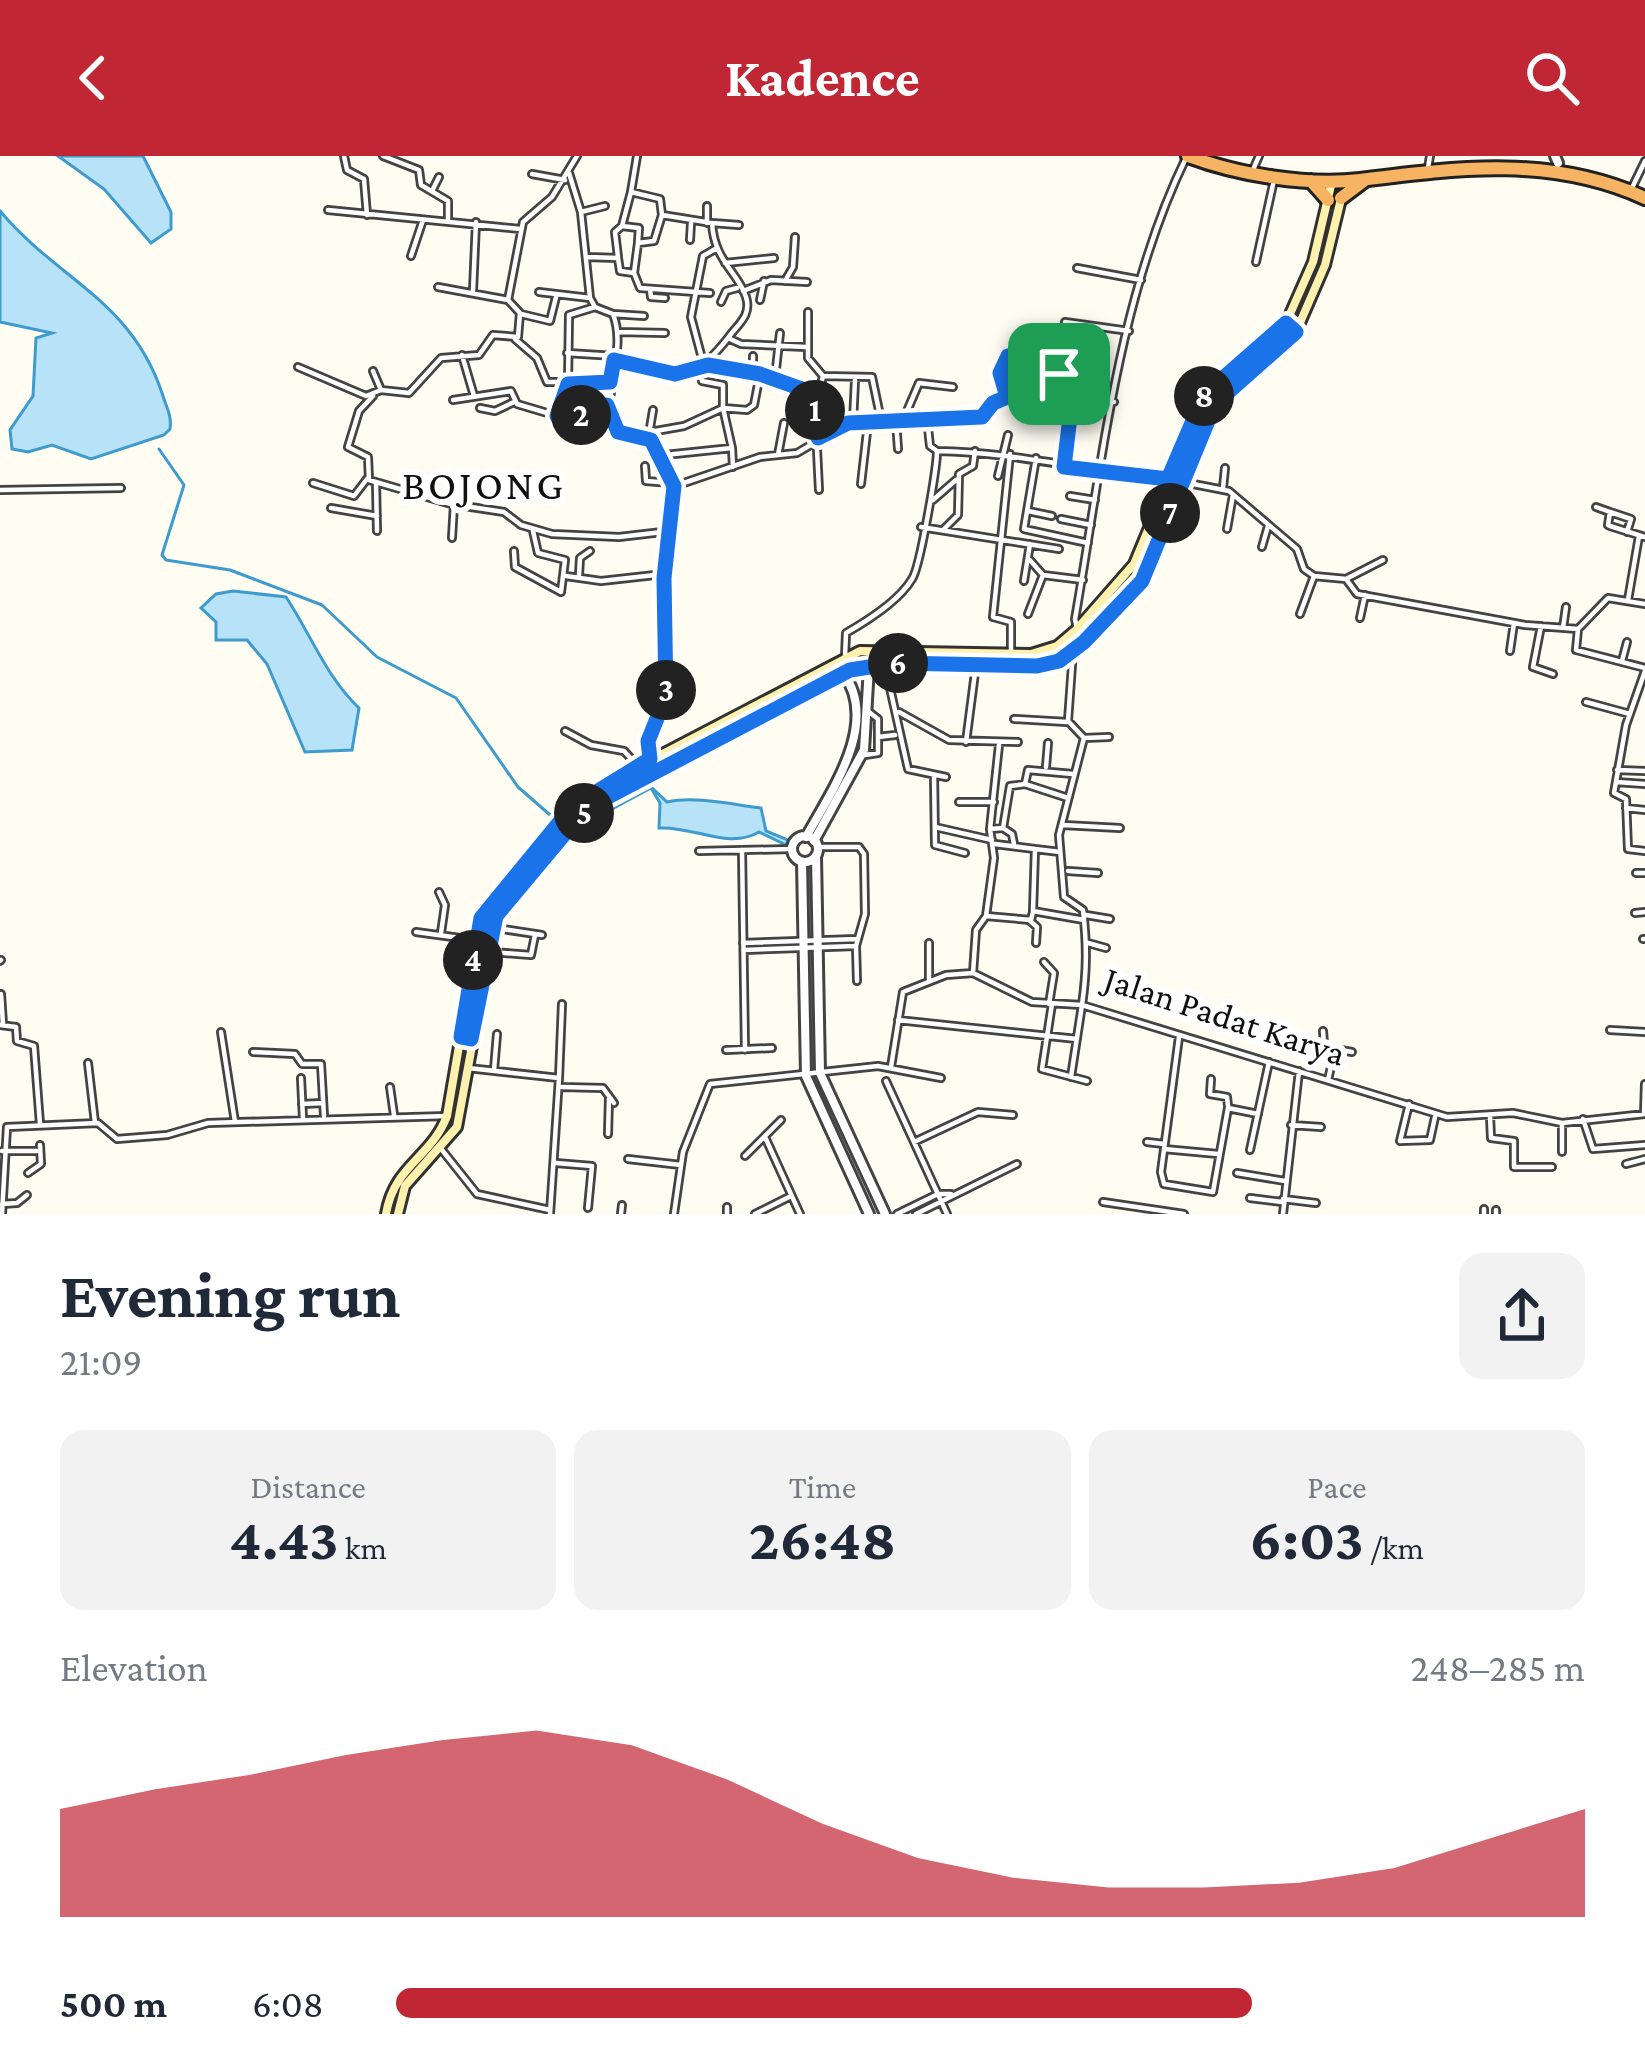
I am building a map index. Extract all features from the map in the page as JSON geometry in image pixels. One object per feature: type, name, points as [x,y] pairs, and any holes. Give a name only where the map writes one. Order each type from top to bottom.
[{"type":"highway","points":[[1194,157],[1311,181],[1366,180],[1429,162],[1557,159],[1583,166],[1645,198]]},
{"type":"highway","points":[[1311,181],[1335,199],[1366,180]]},
{"type":"main road","points":[[386,1214],[395,1180],[435,1139],[447,1116],[491,927],[573,824],[602,800],[843,673],[895,663],[1047,664],[1073,651],[1142,581],[1215,404],[1296,332],[1325,265],[1338,181]]},
{"type":"main road","points":[[398,1214],[405,1186],[442,1150],[460,1117],[475,940],[481,918],[572,807],[650,759],[845,657],[868,650],[1045,652],[1078,629],[1134,564],[1204,395],[1286,323],[1335,199]]},
{"type":"main road","points":[[1286,323],[1296,332]]},
{"type":"street","points":[[344,156],[347,170],[364,179],[368,215]]},
{"type":"street","points":[[383,156],[417,168],[421,185],[448,201],[448,220]]},
{"type":"street","points":[[508,300],[520,229],[567,176],[577,156]]},
{"type":"street","points":[[634,273],[620,271],[616,232],[622,226],[637,156]]},
{"type":"street","points":[[1252,172],[1258,156]]},
{"type":"street","points":[[1078,629],[1100,472],[1141,280],[1194,157]]},
{"type":"street","points":[[1631,190],[1645,160]]},
{"type":"street","points":[[532,174],[567,176]]},
{"type":"street","points":[[1256,262],[1264,208],[1276,175]]},
{"type":"street","points":[[567,176],[581,212],[590,298],[595,307]]},
{"type":"street","points":[[432,191],[439,177]]},
{"type":"street","points":[[631,193],[660,199],[662,214],[654,241],[638,243]]},
{"type":"street","points":[[581,212],[605,206]]},
{"type":"street","points":[[704,367],[747,313],[740,289],[717,248],[707,206]]},
{"type":"street","points":[[328,211],[520,229]]},
{"type":"street","points":[[662,214],[691,223],[739,225]]},
{"type":"street","points":[[411,256],[423,220]]},
{"type":"street","points":[[473,291],[476,222]]},
{"type":"street","points":[[691,223],[691,240]]},
{"type":"street","points":[[622,226],[639,228],[637,286],[710,293]]},
{"type":"street","points":[[785,281],[794,267],[795,237]]},
{"type":"street","points":[[717,248],[704,256],[695,293],[693,336],[704,367],[702,381],[723,385],[733,469]]},
{"type":"street","points":[[587,257],[618,258]]},
{"type":"street","points":[[725,262],[774,258]]},
{"type":"street","points":[[1077,268],[1141,280]]},
{"type":"street","points":[[760,300],[764,281]]},
{"type":"street","points":[[722,302],[726,291],[764,281],[807,282]]},
{"type":"street","points":[[438,287],[508,300],[520,313],[549,321],[556,297]]},
{"type":"street","points":[[650,289],[651,297],[665,298]]},
{"type":"street","points":[[539,292],[590,298]]},
{"type":"street","points":[[557,416],[568,384],[571,312],[595,307],[613,314],[644,316]]},
{"type":"street","points":[[808,312],[806,347],[811,365],[823,376],[873,378],[883,425]]},
{"type":"street","points":[[515,339],[521,333],[520,313]]},
{"type":"street","points":[[613,314],[619,332],[607,405],[618,432],[649,435],[723,408],[754,405],[757,374],[753,356]]},
{"type":"street","points":[[645,466],[646,481],[673,484],[797,453],[854,422],[883,425],[924,416],[982,417],[993,403],[1007,397],[1000,373],[1008,356],[1066,346],[1068,323],[1129,331]]},
{"type":"street","points":[[619,332],[665,333]]},
{"type":"street","points":[[775,378],[780,333]]},
{"type":"street","points":[[313,483],[354,496],[368,479],[368,458],[348,447],[359,411],[381,390],[409,393],[431,363],[481,354],[493,335],[515,339],[537,358],[542,379],[568,384],[610,382]]},
{"type":"street","points":[[728,338],[741,344],[806,347]]},
{"type":"street","points":[[1057,350],[1064,398],[1072,400],[1073,413],[1064,467]]},
{"type":"street","points":[[566,353],[615,358],[675,374],[704,367],[757,374],[816,394]]},
{"type":"street","points":[[463,356],[474,396]]},
{"type":"street","points":[[298,367],[373,396]]},
{"type":"street","points":[[373,371],[381,390]]},
{"type":"street","points":[[819,490],[816,394],[823,376]]},
{"type":"street","points":[[854,377],[854,422]]},
{"type":"street","points":[[898,449],[900,419],[919,383],[952,387]]},
{"type":"street","points":[[453,400],[511,391],[514,401]]},
{"type":"street","points":[[1073,413],[1083,411],[1089,400],[1114,402]]},
{"type":"street","points":[[480,407],[495,411],[514,401],[557,416],[577,416],[607,405]]},
{"type":"street","points":[[650,759],[648,741],[666,696],[664,574],[673,484],[655,457],[649,435],[653,410]]},
{"type":"street","points":[[924,416],[930,446],[937,451],[1006,453],[1064,467],[1168,479]]},
{"type":"street","points":[[778,455],[784,423]]},
{"type":"street","points":[[862,484],[861,448],[868,423]]},
{"type":"street","points":[[1008,435],[994,617],[1011,622],[1011,653]]},
{"type":"street","points":[[655,457],[732,448]]},
{"type":"street","points":[[845,657],[846,633],[913,578],[921,527],[933,500],[937,451]]},
{"type":"street","points":[[942,531],[959,511],[958,478],[961,469],[973,466],[975,451]]},
{"type":"street","points":[[998,476],[1006,453]]},
{"type":"street","points":[[1036,458],[1024,529],[1088,543]]},
{"type":"street","points":[[1223,488],[1225,468]]},
{"type":"street","points":[[933,500],[958,478]]},
{"type":"street","points":[[368,479],[454,504],[504,512],[534,529],[600,537],[670,531]]},
{"type":"street","points":[[376,482],[377,531]]},
{"type":"street","points":[[1183,482],[1223,488],[1233,495],[1297,549],[1304,569],[1314,576],[1346,579],[1383,560]]},
{"type":"street","points":[[0,490],[121,488]]},
{"type":"street","points":[[1226,529],[1233,495]]},
{"type":"street","points":[[1070,496],[1095,500]]},
{"type":"street","points":[[452,538],[454,504]]},
{"type":"street","points":[[1596,507],[1631,519],[1627,532]]},
{"type":"street","points":[[331,508],[376,516]]},
{"type":"street","points":[[1028,511],[1052,516]]},
{"type":"street","points":[[1610,512],[1608,525],[1642,537],[1628,600]]},
{"type":"street","points":[[1060,519],[1091,525]]},
{"type":"street","points":[[1262,547],[1268,526]]},
{"type":"street","points":[[921,527],[1059,549]]},
{"type":"street","points":[[534,529],[535,550],[578,564]]},
{"type":"street","points":[[1024,581],[1030,544]]},
{"type":"street","points":[[514,551],[515,567],[554,592],[564,588],[566,562]]},
{"type":"street","points":[[579,576],[578,564],[590,551]]},
{"type":"street","points":[[1028,558],[1042,575],[1083,580]]},
{"type":"street","points":[[566,576],[601,581],[664,574]]},
{"type":"street","points":[[1028,614],[1042,575]]},
{"type":"street","points":[[1300,614],[1314,576]]},
{"type":"street","points":[[1346,579],[1354,593],[1514,623],[1578,629]]},
{"type":"street","points":[[1360,618],[1365,595]]},
{"type":"street","points":[[1574,661],[1578,629],[1608,598],[1645,604]]},
{"type":"street","points":[[1563,628],[1566,607]]},
{"type":"street","points":[[1510,651],[1514,623]]},
{"type":"street","points":[[1541,626],[1533,667],[1553,674]]},
{"type":"street","points":[[1622,661],[1627,642]]},
{"type":"street","points":[[1576,650],[1645,670],[1630,714],[1614,793],[1625,796],[1631,809]]},
{"type":"street","points":[[1073,651],[1068,721],[1084,738],[1109,737]]},
{"type":"street","points":[[895,663],[890,688],[899,712],[908,770],[946,777]]},
{"type":"street","points":[[869,665],[863,755],[812,842],[820,1073],[885,1214]]},
{"type":"street","points":[[966,742],[976,665]]},
{"type":"street","points":[[843,673],[852,693],[852,752],[802,862],[805,1060],[806,1076],[869,1214]]},
{"type":"street","points":[[1586,702],[1630,714]]},
{"type":"street","points":[[863,755],[877,756],[878,737],[878,719],[865,708]]},
{"type":"street","points":[[899,712],[945,739],[1001,745],[1018,742]]},
{"type":"street","points":[[1014,719],[1060,725],[1068,721]]},
{"type":"street","points":[[565,730],[591,746],[624,751],[638,766]]},
{"type":"street","points":[[878,737],[895,735]]},
{"type":"street","points":[[974,974],[976,930],[986,916],[990,829],[1006,735]]},
{"type":"street","name":"Jalan Padat Karya","points":[[1084,738],[1060,852],[1066,900],[1084,917],[1088,943],[1082,1005],[1436,1115],[1513,1113],[1562,1123],[1645,1114]]},
{"type":"street","points":[[1046,770],[1048,743]]},
{"type":"street","points":[[1025,784],[1028,770],[1075,774]]},
{"type":"street","points":[[1617,770],[1645,771]]},
{"type":"street","points":[[934,775],[937,847],[965,853]]},
{"type":"street","points":[[1616,782],[1645,784]]},
{"type":"street","points":[[1004,828],[1011,784],[1068,797]]},
{"type":"street","points":[[995,791],[1008,794]]},
{"type":"street","points":[[1636,798],[1628,849],[1645,851]]},
{"type":"street","points":[[959,802],[994,802]]},
{"type":"street","points":[[1631,809],[1645,810]]},
{"type":"street","points":[[1063,824],[1120,828]]},
{"type":"street","points":[[935,827],[1060,852]]},
{"type":"street","points":[[990,829],[1004,828],[1013,844]]},
{"type":"street","points":[[699,850],[792,849],[812,842],[862,850],[866,914],[858,942],[856,981]]},
{"type":"street","points":[[792,849],[802,862]]},
{"type":"street","points":[[1029,920],[1034,911],[1036,849]]},
{"type":"street","points":[[742,850],[745,1050]]},
{"type":"street","points":[[1065,870],[1098,874]]},
{"type":"street","points":[[1636,873],[1645,873]]},
{"type":"street","points":[[439,892],[445,905],[441,933]]},
{"type":"street","points":[[1034,911],[1110,919]]},
{"type":"street","points":[[1635,913],[1645,913]]},
{"type":"street","points":[[986,916],[1029,920],[1037,927],[1036,944]]},
{"type":"street","points":[[486,950],[527,956],[539,935],[491,927]]},
{"type":"street","points":[[416,932],[475,940]]},
{"type":"street","points":[[743,946],[858,942]]},
{"type":"street","points":[[928,981],[929,943]]},
{"type":"street","points":[[1088,943],[1106,949]]},
{"type":"street","points":[[1044,962],[1054,974],[1044,1035],[1045,1074],[1087,1082]]},
{"type":"street","points":[[891,1066],[903,992],[928,981],[974,974],[997,981],[1019,998],[1082,1005],[1071,1077]]},
{"type":"street","points":[[1,994],[2,1025],[16,1027],[17,1041],[34,1046],[40,1124]]},
{"type":"street","points":[[442,1150],[472,1191],[550,1212],[562,1004]]},
{"type":"street","points":[[897,1020],[1077,1039]]},
{"type":"street","points":[[1610,1030],[1645,1033]]},
{"type":"street","points":[[1323,1031],[1324,1044],[1352,1052]]},
{"type":"street","points":[[221,1032],[235,1122]]},
{"type":"street","points":[[494,1070],[497,1034]]},
{"type":"street","points":[[1179,1037],[1164,1147],[1164,1184],[1210,1193],[1228,1108],[1227,1097],[1210,1094],[1211,1078]]},
{"type":"street","points":[[726,1050],[772,1048]]},
{"type":"street","points":[[1328,1080],[1335,1048]]},
{"type":"street","points":[[254,1052],[295,1054],[302,1064],[321,1064],[324,1118]]},
{"type":"street","points":[[805,1060],[819,1059]]},
{"type":"street","points":[[1250,1150],[1269,1062]]},
{"type":"street","points":[[88,1063],[95,1123]]},
{"type":"street","points":[[674,1214],[681,1165],[710,1084],[891,1066],[941,1078]]},
{"type":"street","points":[[467,1068],[559,1078]]},
{"type":"street","points":[[1282,1214],[1299,1071]]},
{"type":"street","points":[[301,1078],[303,1119]]},
{"type":"street","points":[[886,1081],[947,1214]]},
{"type":"street","points":[[1645,1084],[1645,1114]]},
{"type":"street","points":[[390,1087],[394,1115]]},
{"type":"street","points":[[559,1087],[600,1088],[614,1103]]},
{"type":"street","points":[[814,1094],[825,1088]]},
{"type":"street","points":[[608,1096],[608,1135]]},
{"type":"street","points":[[302,1104],[323,1103]]},
{"type":"street","points":[[1409,1104],[1397,1137],[1403,1143],[1430,1140],[1436,1115]]},
{"type":"street","points":[[1228,1108],[1258,1114]]},
{"type":"street","points":[[914,1142],[978,1112],[1012,1115]]},
{"type":"street","points":[[2,1214],[7,1126],[95,1123],[117,1139],[235,1122],[447,1116]]},
{"type":"street","points":[[1490,1117],[1491,1138],[1514,1142],[1514,1167],[1552,1167]]},
{"type":"street","points":[[1583,1119],[1593,1149],[1645,1145]]},
{"type":"street","points":[[745,1156],[781,1120]]},
{"type":"street","points":[[1562,1123],[1562,1152]]},
{"type":"street","points":[[1291,1125],[1321,1127]]},
{"type":"street","points":[[765,1137],[800,1214]]},
{"type":"street","points":[[1147,1142],[1220,1154]]},
{"type":"street","points":[[2,1151],[39,1148],[41,1164]]},
{"type":"street","points":[[628,1159],[681,1165]]},
{"type":"street","points":[[1626,1164],[1645,1159]]},
{"type":"street","points":[[556,1163],[592,1166],[588,1208]]},
{"type":"street","points":[[916,1214],[1017,1163]]},
{"type":"street","points":[[28,1173],[41,1164],[54,1164]]},
{"type":"street","points":[[1237,1173],[1285,1181]]},
{"type":"street","points":[[897,1214],[938,1194],[951,1194]]},
{"type":"street","points":[[2,1204],[17,1203],[27,1195]]},
{"type":"street","points":[[755,1214],[791,1196]]},
{"type":"street","points":[[1250,1198],[1316,1202]]},
{"type":"street","points":[[1103,1202],[1184,1214]]},
{"type":"street","points":[[524,1214],[525,1205]]},
{"type":"street","points":[[621,1214],[622,1205]]},
{"type":"street","points":[[1120,1214],[1122,1205]]},
{"type":"water","points":[[58,156],[143,156],[171,212],[171,229],[151,243],[104,189]]},
{"type":"water","points":[[0,211],[132,335],[149,361],[168,411],[170,429],[164,435],[91,459],[52,445],[28,452],[12,449],[10,430],[33,396],[36,338],[52,333],[0,322]]},
{"type":"water","points":[[233,591],[286,597],[328,670],[359,708],[352,750],[305,752],[267,664],[247,640],[216,640],[216,622],[201,608],[216,594]]},
{"type":"water","points":[[648,784],[667,802],[701,800],[761,808],[766,831],[788,840],[786,845],[759,832],[735,839],[659,828],[660,803],[651,788],[599,816],[577,839],[570,834]]},
{"type":"waterway","points":[[159,449],[184,485],[162,555],[166,560],[230,570],[322,605],[377,657],[456,698],[518,787],[557,821]]},
{"type":"district","name":"BOJONG","points":[[484,484]]},
{"type":"route","points":[[1286,323],[1296,332],[1215,404],[1142,581],[1084,642],[1059,661],[1037,666],[895,663],[850,670],[602,800],[573,824],[496,916],[489,930],[471,1039],[461,1037],[481,918],[572,807],[650,759],[648,741],[666,696],[664,578],[672,539],[674,486],[655,457],[651,440],[618,432],[612,427],[607,405],[577,416],[557,416],[568,384],[610,382],[614,360],[675,374],[708,365],[760,374],[816,394],[818,438],[848,423],[982,417],[993,403],[1007,397],[1000,373],[1008,356],[1057,350],[1059,374],[1073,413],[1064,467],[1168,479],[1204,395],[1286,323]]}]
